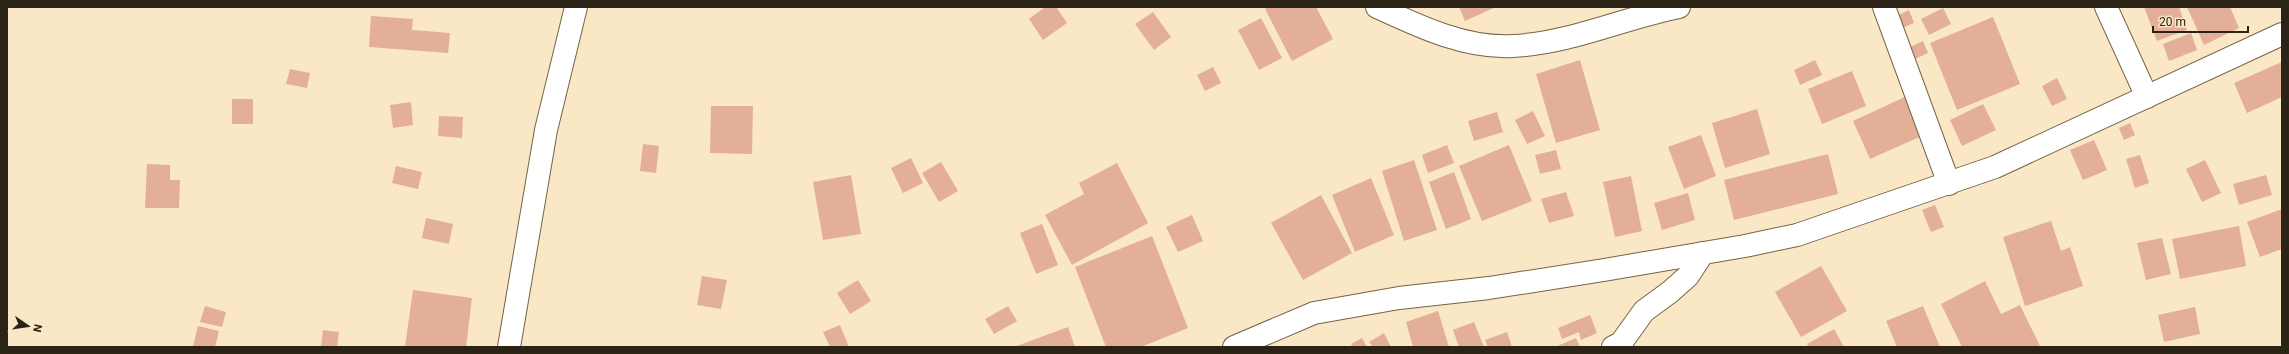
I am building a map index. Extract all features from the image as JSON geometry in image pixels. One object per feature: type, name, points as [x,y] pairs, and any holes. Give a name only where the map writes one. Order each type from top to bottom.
[{"type":"street","points":[[509,347],[546,130],[576,7]]},
{"type":"street","points":[[1377,7],[1453,38],[1512,46],[1547,42],[1590,32],[1657,11],[1680,7]]},
{"type":"street","points":[[1884,7],[1949,184]]},
{"type":"street","points":[[2106,7],[2147,97]]},
{"type":"street","points":[[1234,347],[1314,313],[1703,253],[1797,235],[1995,168],[2282,34]]},
{"type":"street","points":[[1619,346],[1644,311],[1670,292],[1688,276],[1703,253]]},
{"type":"building","points":[[1045,7],[1056,7],[1067,23],[1043,40],[1029,19]]},
{"type":"building","points":[[1268,7],[1316,7],[1333,39],[1292,61],[1265,9]]},
{"type":"building","points":[[1459,7],[1496,7],[1465,21]]},
{"type":"building","points":[[2144,7],[2179,7],[2187,30],[2157,41]]},
{"type":"building","points":[[2187,7],[2230,7],[2239,28],[2204,45]]},
{"type":"building","points":[[1943,8],[1951,24],[1929,35],[1921,19]]},
{"type":"building","points":[[1909,10],[1914,23],[1902,28],[1897,16]]},
{"type":"building","points":[[1153,12],[1171,37],[1154,50],[1135,24]]},
{"type":"building","points":[[371,16],[413,19],[412,30],[450,33],[448,53],[369,47]]},
{"type":"building","points":[[1993,17],[2020,84],[1957,110],[1930,43]]},
{"type":"building","points":[[1261,18],[1282,58],[1259,70],[1238,30]]},
{"type":"building","points":[[2191,33],[2197,50],[2169,61],[2163,44]]},
{"type":"building","points":[[1923,41],[1928,53],[1915,59],[1910,47]]},
{"type":"building","points":[[1580,60],[1600,130],[1556,143],[1536,74]]},
{"type":"building","points":[[1815,60],[1822,75],[1800,85],[1794,70]]},
{"type":"building","points":[[2282,62],[2282,97],[2247,113],[2234,83]]},
{"type":"building","points":[[1213,67],[1221,83],[1205,91],[1197,75]]},
{"type":"building","points":[[290,69],[310,73],[307,88],[286,84]]},
{"type":"building","points":[[1852,71],[1866,106],[1822,124],[1808,89]]},
{"type":"building","points":[[2057,78],[2067,99],[2052,106],[2042,86]]},
{"type":"building","points":[[1907,96],[1924,135],[1870,159],[1853,121]]},
{"type":"building","points":[[232,99],[253,99],[253,124],[232,124]]},
{"type":"building","points":[[411,102],[413,125],[393,128],[390,105]]},
{"type":"building","points":[[1983,104],[1996,130],[1962,146],[1950,120]]},
{"type":"building","points":[[711,106],[753,106],[752,154],[710,153]]},
{"type":"building","points":[[1757,109],[1770,154],[1725,168],[1712,123]]},
{"type":"building","points":[[1533,111],[1545,136],[1527,144],[1515,120]]},
{"type":"building","points":[[1497,112],[1503,132],[1474,141],[1468,121]]},
{"type":"building","points":[[439,116],[463,117],[462,138],[438,136]]},
{"type":"building","points":[[2130,123],[2135,135],[2124,140],[2119,128]]},
{"type":"building","points":[[1701,135],[1716,176],[1684,189],[1668,147]]},
{"type":"building","points":[[2094,140],[2107,170],[2083,180],[2070,150]]},
{"type":"building","points":[[643,144],[659,146],[656,173],[640,171]]},
{"type":"building","points":[[1447,145],[1454,163],[1428,173],[1422,155]]},
{"type":"building","points":[[1509,145],[1532,201],[1482,221],[1459,166]]},
{"type":"building","points":[[1556,150],[1561,169],[1540,174],[1535,155]]},
{"type":"building","points":[[1828,154],[1838,194],[1734,220],[1724,180]]},
{"type":"building","points":[[2140,155],[2149,183],[2135,188],[2126,159]]},
{"type":"building","points":[[911,158],[923,183],[903,193],[891,168]]},
{"type":"building","points":[[1414,160],[1437,230],[1404,241],[1382,171]]},
{"type":"building","points":[[2205,160],[2221,193],[2202,202],[2186,169]]},
{"type":"building","points":[[941,162],[958,191],[939,202],[922,173]]},
{"type":"building","points":[[1117,163],[1148,223],[1072,265],[1045,215],[1084,194],[1079,183]]},
{"type":"building","points":[[147,164],[170,165],[170,180],[180,180],[179,208],[145,208]]},
{"type":"building","points":[[396,166],[422,172],[418,189],[392,183]]},
{"type":"building","points":[[1454,172],[1471,219],[1446,229],[1429,182]]},
{"type":"building","points":[[851,175],[861,234],[823,240],[813,182]]},
{"type":"building","points":[[2266,175],[2272,195],[2239,205],[2233,184]]},
{"type":"building","points":[[1631,176],[1642,231],[1615,237],[1603,182]]},
{"type":"building","points":[[1371,178],[1394,235],[1355,252],[1332,195]]},
{"type":"building","points":[[1566,192],[1574,216],[1549,223],[1541,199]]},
{"type":"building","points":[[1688,193],[1695,220],[1662,230],[1654,203]]},
{"type":"building","points":[[1321,195],[1352,253],[1303,280],[1271,223]]},
{"type":"building","points":[[1935,205],[1944,227],[1931,232],[1922,210]]},
{"type":"building","points":[[2282,209],[2282,249],[2260,257],[2247,222]]},
{"type":"building","points":[[1192,215],[1203,241],[1178,252],[1166,227]]},
{"type":"building","points":[[426,218],[453,224],[449,244],[422,238]]},
{"type":"building","points":[[2051,221],[2061,251],[2070,247],[2083,286],[2025,306],[2003,237]]},
{"type":"building","points":[[1042,224],[1058,265],[1036,274],[1020,233]]},
{"type":"building","points":[[2239,226],[2246,266],[2180,279],[2172,239]]},
{"type":"building","points":[[1152,236],[1188,328],[1141,347],[1106,347],[1075,267]]},
{"type":"building","points":[[2162,238],[2171,274],[2146,280],[2137,243]]},
{"type":"building","points":[[1821,266],[1847,311],[1801,337],[1775,292]]},
{"type":"building","points":[[702,276],[727,280],[721,309],[697,305]]},
{"type":"building","points":[[858,280],[871,301],[850,314],[837,293]]},
{"type":"building","points":[[1985,281],[2001,314],[2020,305],[2040,346],[1962,347],[1941,304]]},
{"type":"building","points":[[413,290],[472,298],[466,347],[405,347]]},
{"type":"building","points":[[205,306],[226,312],[222,327],[200,322]]},
{"type":"building","points":[[1008,306],[1017,321],[994,334],[985,319]]},
{"type":"building","points":[[1923,306],[1940,347],[1897,347],[1886,321]]},
{"type":"building","points":[[2195,307],[2200,334],[2164,342],[2158,315]]},
{"type":"building","points":[[1438,311],[1449,347],[1413,347],[1406,322]]},
{"type":"building","points":[[1590,315],[1597,333],[1581,340],[1579,332],[1562,339],[1558,328]]},
{"type":"building","points":[[1474,322],[1484,347],[1459,347],[1453,330]]},
{"type":"building","points":[[840,325],[849,347],[830,347],[823,332]]},
{"type":"building","points":[[198,326],[219,331],[215,347],[193,346]]},
{"type":"building","points":[[1068,327],[1075,347],[1014,347]]},
{"type":"building","points":[[1834,329],[1844,347],[1809,347],[1807,344]]},
{"type":"building","points":[[323,330],[339,332],[337,347],[321,346]]},
{"type":"building","points":[[1507,332],[1512,347],[1488,347],[1485,340]]},
{"type":"building","points":[[1384,333],[1391,347],[1373,347],[1369,342]]},
{"type":"building","points":[[1362,338],[1367,347],[1353,347],[1351,344]]},
{"type":"building","points":[[1576,338],[1580,347],[1555,347]]}]
